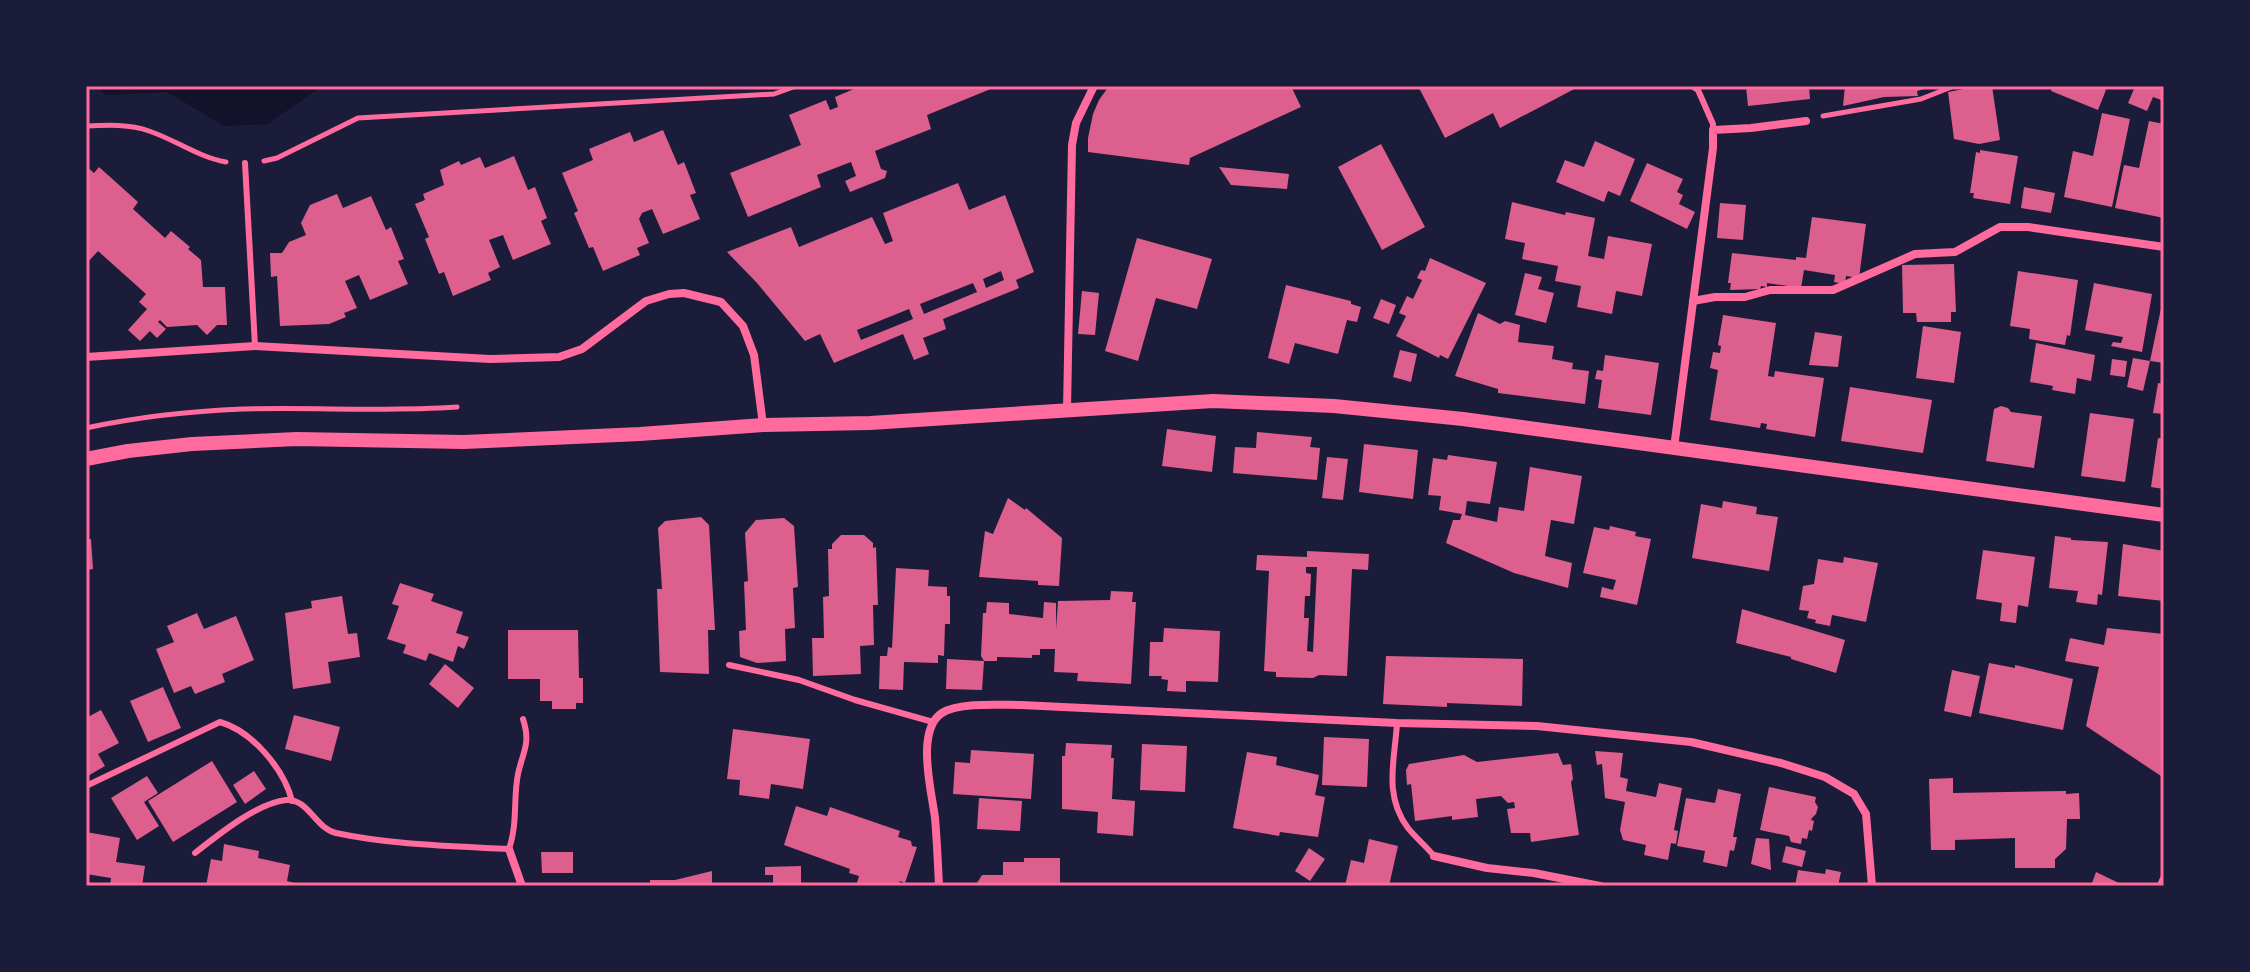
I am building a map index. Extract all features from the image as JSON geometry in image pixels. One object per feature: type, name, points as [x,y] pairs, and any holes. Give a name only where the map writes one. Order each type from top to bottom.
[{"type":"street","points":[[1067,410],[1072,145],[1076,123],[1094,86]]},
{"type":"street","points":[[1674,449],[1713,130],[1806,121]]},
{"type":"street","points":[[1693,301],[1745,297],[1770,290],[1833,290],[1915,254],[1955,252],[2000,227],[2028,227],[2164,247]]},
{"type":"street","points":[[86,357],[255,346],[490,359],[559,357],[598,339],[646,301],[684,293],[721,302],[743,326],[754,355],[763,425]]},
{"type":"street","points":[[86,459],[192,444],[297,439],[464,442],[671,433],[763,425],[870,423],[1213,401],[1334,406],[1463,419],[2164,515]]},
{"type":"street","points":[[939,886],[935,820],[927,767],[933,722],[943,712],[962,707],[1021,705],[1397,723],[1537,726],[1691,742],[1781,763],[1825,777],[1854,794],[1866,814],[1872,886]]},
{"type":"street","points":[[509,849],[522,886]]},
{"type":"street","points":[[1434,856],[1600,886]]},
{"type":"lane","points":[[1692,86],[1698,90],[1713,130]]},
{"type":"lane","points":[[245,163],[255,346]]},
{"type":"lane","points":[[729,665],[799,680],[933,722]]},
{"type":"lane","points":[[195,853],[261,808],[284,800],[304,807],[332,833],[509,849],[518,797],[518,774],[527,743],[523,719]]},
{"type":"lane","points":[[86,786],[220,722],[236,727],[255,744],[288,785],[292,801]]},
{"type":"lane","points":[[1397,723],[1391,767],[1394,803],[1407,826],[1434,856]]},
{"type":"path","points":[[86,126],[121,126],[149,131],[204,157],[245,163],[277,158],[358,118],[774,94],[796,86]]},
{"type":"path","points":[[1806,121],[1842,111],[1921,99],[1954,86]]},
{"type":"path","points":[[2159,886],[2164,875]]},
{"type":"shaded area","points":[[96,86],[322,86],[268,124],[224,126],[167,92],[106,95]]},
{"type":"building","points":[[861,86],[998,86],[927,115],[931,129],[875,151],[881,169],[887,171],[885,178],[850,192],[845,181],[856,176],[851,162],[817,175],[821,187],[748,217],[730,173],[801,145],[789,115],[826,100],[830,110],[838,107],[835,97]]},
{"type":"building","points":[[1109,86],[1291,86],[1301,107],[1190,158],[1189,165],[1088,152],[1093,114]]},
{"type":"building","points":[[1418,86],[1580,86],[1500,128],[1493,113],[1445,138]]},
{"type":"building","points":[[1746,86],[1809,86],[1810,99],[1748,106]]},
{"type":"building","points":[[1845,86],[1932,87],[1917,91],[1918,96],[1884,97],[1843,106]]},
{"type":"building","points":[[1992,86],[2000,140],[1979,144],[1954,139],[1948,92]]},
{"type":"building","points":[[2053,86],[2100,86],[2106,90],[2098,110],[2051,91]]},
{"type":"building","points":[[2128,86],[2164,86],[2164,101],[2153,97],[2147,111],[2128,103],[2134,89]]},
{"type":"building","points":[[2102,113],[2130,119],[2112,207],[2064,197],[2073,151],[2093,156]]},
{"type":"building","points":[[2149,121],[2164,124],[2164,218],[2115,208],[2124,165],[2139,168]]},
{"type":"building","points":[[663,130],[678,165],[684,162],[696,193],[690,195],[700,219],[663,234],[652,209],[642,213],[639,219],[649,243],[637,248],[640,255],[603,271],[574,213],[578,211],[562,173],[593,160],[589,149],[630,132],[634,142]]},
{"type":"building","points":[[1595,141],[1635,159],[1620,196],[1608,191],[1604,202],[1556,182],[1565,160],[1584,167]]},
{"type":"building","points":[[1381,144],[1425,227],[1382,250],[1338,167]]},
{"type":"building","points":[[1980,150],[2018,156],[2010,204],[1973,198],[1974,193],[1970,193],[1976,152],[1980,153]]},
{"type":"building","points":[[514,156],[528,190],[535,187],[547,218],[541,221],[551,244],[513,260],[503,235],[489,240],[500,267],[488,273],[491,280],[453,296],[444,272],[439,274],[425,239],[429,237],[415,204],[425,200],[423,194],[444,185],[440,170],[459,161],[461,165],[480,157],[485,168]]},
{"type":"building","points":[[1647,163],[1683,179],[1677,192],[1683,195],[1679,204],[1695,212],[1687,229],[1630,201]]},
{"type":"building","points":[[86,166],[94,173],[99,167],[138,202],[133,209],[165,238],[171,231],[190,247],[188,249],[201,260],[203,287],[225,287],[227,325],[217,325],[207,335],[197,325],[167,327],[160,320],[158,322],[166,329],[157,338],[150,331],[140,341],[128,330],[147,309],[139,302],[146,294],[98,251],[86,264]]},
{"type":"building","points":[[1219,167],[1289,174],[1287,189],[1231,185]]},
{"type":"building","points":[[958,183],[969,210],[1005,195],[1034,272],[1016,280],[1019,288],[943,319],[946,329],[923,338],[929,354],[914,360],[903,334],[834,363],[820,334],[805,341],[727,252],[791,227],[799,247],[872,217],[885,244],[893,241],[883,213]],"holes":[[[1001,271],[1004,280],[986,288],[983,279]],[[973,283],[977,292],[924,314],[920,304]],[[909,309],[913,319],[861,340],[857,330]]]},
{"type":"building","points":[[2024,187],[2055,193],[2051,213],[2021,208]]},
{"type":"building","points":[[337,194],[343,208],[371,196],[386,230],[391,227],[404,259],[398,261],[408,284],[370,300],[359,275],[345,281],[357,308],[344,313],[346,317],[329,324],[280,326],[277,276],[271,277],[270,253],[282,253],[289,242],[306,235],[301,223],[310,205]]},
{"type":"building","points":[[1512,202],[1565,215],[1566,212],[1595,218],[1588,256],[1604,259],[1608,236],[1652,244],[1642,296],[1616,291],[1612,314],[1577,307],[1581,286],[1555,281],[1558,266],[1522,259],[1525,243],[1505,239]]},
{"type":"building","points":[[1720,203],[1746,205],[1743,240],[1717,238]]},
{"type":"building","points":[[1812,217],[1866,224],[1859,278],[1846,276],[1845,284],[1834,282],[1835,275],[1804,270],[1801,288],[1767,283],[1767,287],[1761,286],[1760,289],[1730,290],[1732,253],[1796,260],[1796,257],[1806,258]]},
{"type":"building","points":[[1137,238],[1212,259],[1197,309],[1156,298],[1138,361],[1105,351]]},
{"type":"building","points":[[1430,258],[1486,283],[1448,359],[1440,355],[1439,358],[1396,336],[1406,316],[1399,313],[1407,296],[1413,299],[1422,280],[1417,278],[1421,270],[1425,271]]},
{"type":"building","points":[[1954,264],[1956,312],[1951,312],[1951,322],[1917,322],[1916,313],[1903,313],[1902,265]]},
{"type":"building","points":[[2018,271],[2078,280],[2070,336],[2067,335],[2065,345],[2029,339],[2030,329],[2010,326]]},
{"type":"building","points":[[1525,273],[1542,277],[1538,289],[1554,293],[1546,323],[1515,315]]},
{"type":"building","points":[[2094,283],[2152,294],[2142,352],[2111,346],[2113,342],[2121,343],[2123,337],[2085,330]]},
{"type":"building","points":[[1286,285],[1351,301],[1351,304],[1361,307],[1357,322],[1347,320],[1338,354],[1295,343],[1289,364],[1268,358]]},
{"type":"building","points":[[1082,291],[1099,293],[1095,335],[1078,334]]},
{"type":"building","points":[[1381,299],[1396,305],[1389,324],[1373,318]]},
{"type":"building","points":[[2164,299],[2164,363],[2150,361]]},
{"type":"building","points":[[1478,313],[1500,324],[1505,321],[1520,325],[1518,342],[1554,346],[1552,359],[1573,363],[1572,369],[1589,371],[1585,404],[1498,393],[1498,389],[1455,376]]},
{"type":"building","points":[[1723,315],[1776,323],[1768,376],[1774,377],[1775,371],[1824,378],[1815,437],[1766,429],[1767,424],[1761,423],[1760,428],[1710,420],[1718,370],[1710,368],[1713,352],[1720,353],[1721,346],[1718,345]]},
{"type":"building","points":[[1923,326],[1961,332],[1954,383],[1916,378]]},
{"type":"building","points":[[1815,332],[1842,336],[1838,367],[1809,365]]},
{"type":"building","points":[[2036,343],[2095,355],[2091,381],[2077,378],[2075,394],[2030,382]]},
{"type":"building","points":[[1400,350],[1417,354],[1411,382],[1393,377]]},
{"type":"building","points":[[1605,355],[1659,363],[1651,415],[1598,408],[1602,380],[1595,379],[1597,370],[1603,371]]},
{"type":"building","points":[[2133,358],[2150,361],[2143,391],[2127,387]]},
{"type":"building","points":[[2112,359],[2127,361],[2125,377],[2110,375]]},
{"type":"building","points":[[2158,383],[2164,384],[2164,414],[2153,413]]},
{"type":"building","points":[[1850,387],[1932,400],[1923,453],[1841,441]]},
{"type":"building","points":[[2001,406],[2011,412],[2042,416],[2034,468],[1986,461],[1994,409]]},
{"type":"building","points":[[2090,413],[2134,419],[2125,482],[2081,476]]},
{"type":"building","points":[[1167,429],[1216,436],[1212,472],[1162,466]]},
{"type":"building","points":[[1257,432],[1312,437],[1310,447],[1320,448],[1317,480],[1233,473],[1235,447],[1256,448]]},
{"type":"building","points":[[2158,438],[2164,439],[2164,489],[2151,487]]},
{"type":"building","points":[[1364,444],[1418,450],[1413,499],[1359,492]]},
{"type":"building","points":[[1448,455],[1497,462],[1490,504],[1467,501],[1465,515],[1497,522],[1499,507],[1524,511],[1530,467],[1582,476],[1574,524],[1551,520],[1545,556],[1572,563],[1568,588],[1514,573],[1446,543],[1453,520],[1460,520],[1462,514],[1439,510],[1441,496],[1428,495],[1433,458],[1447,460]]},
{"type":"building","points":[[1327,457],[1348,459],[1343,500],[1322,498]]},
{"type":"building","points":[[1008,498],[1026,508],[1062,538],[1059,586],[1038,585],[1038,581],[979,577],[985,531],[993,534]]},
{"type":"building","points":[[1723,501],[1757,507],[1756,514],[1778,517],[1769,571],[1692,558],[1701,504],[1722,508]]},
{"type":"building","points":[[701,517],[709,525],[715,630],[708,630],[709,674],[660,672],[657,589],[662,589],[658,528],[665,521]]},
{"type":"building","points":[[784,518],[794,526],[798,587],[793,588],[795,628],[785,629],[786,661],[757,663],[740,657],[739,631],[746,630],[744,582],[748,581],[745,533],[756,520]]},
{"type":"building","points":[[1610,526],[1651,539],[1637,605],[1600,597],[1602,587],[1613,590],[1616,580],[1583,573],[1594,527],[1609,530]]},
{"type":"building","points":[[841,535],[864,535],[873,543],[873,548],[876,547],[878,605],[873,605],[874,645],[860,646],[861,674],[813,676],[812,638],[824,638],[823,597],[829,596],[828,549],[832,549],[832,544]]},
{"type":"building","points":[[2055,536],[2108,542],[2102,595],[2098,594],[2097,605],[2076,602],[2078,591],[2049,588]]},
{"type":"building","points":[[91,539],[93,569],[86,570],[86,540]]},
{"type":"building","points":[[2123,544],[2164,551],[2164,601],[2118,596]]},
{"type":"building","points":[[1983,550],[2035,557],[2028,607],[2018,605],[2016,623],[2000,621],[2002,603],[1976,599]]},
{"type":"building","points":[[1307,551],[1369,554],[1368,570],[1352,569],[1347,676],[1276,677],[1276,672],[1264,671],[1269,571],[1256,570],[1257,555],[1307,557]],"holes":[[[1306,567],[1317,567],[1313,652],[1307,651],[1309,618],[1304,618],[1305,596],[1310,596],[1311,574],[1306,573]]]},
{"type":"building","points":[[1844,557],[1878,563],[1866,622],[1832,615],[1830,626],[1815,623],[1816,620],[1807,618],[1809,611],[1799,610],[1803,586],[1814,584],[1818,559],[1843,563]]},
{"type":"building","points":[[896,568],[929,570],[928,586],[947,587],[947,596],[950,596],[950,624],[945,624],[944,656],[938,655],[938,663],[904,662],[903,690],[879,689],[880,656],[887,656],[888,647],[892,648]]},
{"type":"building","points":[[400,583],[434,594],[431,601],[463,612],[456,633],[469,637],[464,649],[458,646],[453,662],[429,653],[426,661],[403,653],[406,645],[387,639],[399,606],[392,604]]},
{"type":"building","points":[[1111,591],[1133,592],[1132,602],[1136,602],[1131,684],[1077,681],[1078,673],[1054,672],[1055,649],[1040,649],[1040,655],[1032,655],[1032,658],[997,657],[997,661],[984,661],[981,656],[983,613],[986,613],[987,602],[1009,603],[1009,614],[1043,618],[1044,602],[1056,603],[1056,629],[1058,601],[1110,600]]},
{"type":"building","points":[[342,596],[348,634],[357,633],[360,657],[328,662],[331,683],[293,689],[285,613],[312,608],[311,601]]},
{"type":"building","points":[[1742,609],[1845,640],[1836,673],[1736,643]]},
{"type":"building","points":[[197,613],[204,629],[236,616],[254,660],[222,674],[225,682],[195,694],[191,686],[174,693],[156,649],[174,642],[167,626]]},
{"type":"building","points":[[1164,628],[1220,631],[1218,682],[1186,681],[1186,692],[1167,691],[1168,680],[1161,679],[1162,676],[1149,676],[1150,642],[1163,642]]},
{"type":"building","points":[[2107,628],[2164,634],[2164,778],[2086,726],[2099,667],[2065,661],[2070,638],[2104,645]]},
{"type":"building","points":[[508,630],[578,630],[583,703],[576,703],[576,709],[552,709],[552,701],[540,701],[540,679],[508,679]]},
{"type":"building","points":[[1386,656],[1523,659],[1522,706],[1383,704]]},
{"type":"building","points":[[947,659],[984,661],[982,690],[946,689]]},
{"type":"building","points":[[1989,663],[2015,668],[2015,665],[2073,679],[2063,730],[1979,713]]},
{"type":"building","points":[[445,664],[474,688],[458,708],[429,684]]},
{"type":"building","points":[[1952,670],[1980,676],[1971,717],[1944,711]]},
{"type":"building","points":[[163,687],[181,728],[148,742],[130,701]]},
{"type":"building","points":[[101,710],[119,743],[98,754],[105,766],[86,777],[86,718]]},
{"type":"building","points":[[294,715],[340,727],[331,761],[285,749]]},
{"type":"building","points":[[733,729],[810,739],[803,789],[771,784],[769,799],[739,795],[740,780],[727,779]]},
{"type":"building","points":[[1324,737],[1369,739],[1367,787],[1322,785]]},
{"type":"building","points":[[1066,743],[1112,745],[1112,799],[1135,801],[1133,836],[1097,833],[1098,812],[1062,809],[1062,756],[1065,756]]},
{"type":"building","points":[[1142,744],[1187,746],[1185,792],[1140,790]]},
{"type":"building","points":[[971,750],[1034,754],[1031,799],[953,794],[955,762],[970,763]]},
{"type":"building","points":[[1595,751],[1623,753],[1620,777],[1628,779],[1626,791],[1656,797],[1659,783],[1682,788],[1674,830],[1678,831],[1676,844],[1671,843],[1668,860],[1644,855],[1646,845],[1623,840],[1620,830],[1625,802],[1605,798],[1602,764],[1597,765]]},
{"type":"building","points":[[1247,752],[1277,757],[1276,765],[1319,775],[1315,795],[1325,797],[1318,837],[1280,832],[1279,836],[1233,828]]},
{"type":"building","points":[[1558,753],[1563,765],[1571,764],[1579,835],[1531,842],[1530,833],[1511,833],[1507,809],[1515,808],[1514,802],[1508,803],[1501,796],[1476,799],[1478,817],[1452,820],[1452,816],[1415,821],[1411,784],[1407,785],[1406,770],[1409,764],[1464,755],[1477,762]]},
{"type":"building","points":[[212,761],[237,802],[173,842],[148,801]]},
{"type":"building","points":[[254,771],[266,789],[245,804],[233,785]]},
{"type":"building","points":[[147,776],[158,793],[144,802],[159,826],[137,840],[111,798]]},
{"type":"building","points":[[1953,778],[1953,793],[2079,793],[2080,819],[2067,819],[2066,849],[2055,859],[2055,868],[2015,868],[2015,838],[1955,840],[1955,850],[1931,850],[1929,779]]},
{"type":"building","points":[[1769,787],[1816,797],[1818,807],[1811,820],[1814,821],[1812,831],[1809,830],[1807,839],[1802,838],[1801,844],[1791,842],[1789,836],[1760,830]]},
{"type":"building","points":[[1718,789],[1741,794],[1733,837],[1737,837],[1734,851],[1730,850],[1727,867],[1703,862],[1705,851],[1677,846],[1686,798],[1715,803]]},
{"type":"building","points":[[979,798],[1022,801],[1020,831],[977,829]]},
{"type":"building","points":[[796,806],[827,816],[830,807],[900,831],[898,837],[911,841],[912,846],[917,847],[905,883],[900,881],[898,886],[856,886],[859,876],[849,873],[850,869],[784,845]]},
{"type":"building","points":[[86,832],[120,838],[116,862],[145,866],[142,886],[110,886],[111,878],[86,874]]},
{"type":"building","points":[[1756,838],[1769,839],[1771,870],[1751,864]]},
{"type":"building","points":[[1369,839],[1398,846],[1389,886],[1345,886],[1351,860],[1364,863]]},
{"type":"building","points":[[224,844],[259,851],[258,858],[290,865],[287,881],[305,886],[206,886],[211,859],[222,861]]},
{"type":"building","points":[[1786,846],[1806,851],[1802,867],[1782,862]]},
{"type":"building","points":[[1309,848],[1325,859],[1310,881],[1295,871]]},
{"type":"building","points":[[541,852],[573,852],[573,873],[542,873]]},
{"type":"building","points":[[1024,858],[1060,858],[1060,886],[971,886],[982,875],[1003,875],[1003,862],[1024,862]]},
{"type":"building","points":[[801,866],[801,886],[781,886],[781,883],[773,883],[773,875],[765,875],[765,867]]},
{"type":"building","points":[[1826,869],[1841,872],[1838,886],[1795,886],[1798,870],[1825,874]]},
{"type":"building","points":[[712,871],[712,886],[650,886],[650,880],[675,880]]},
{"type":"building","points":[[2096,872],[2125,886],[2091,886]]}]
